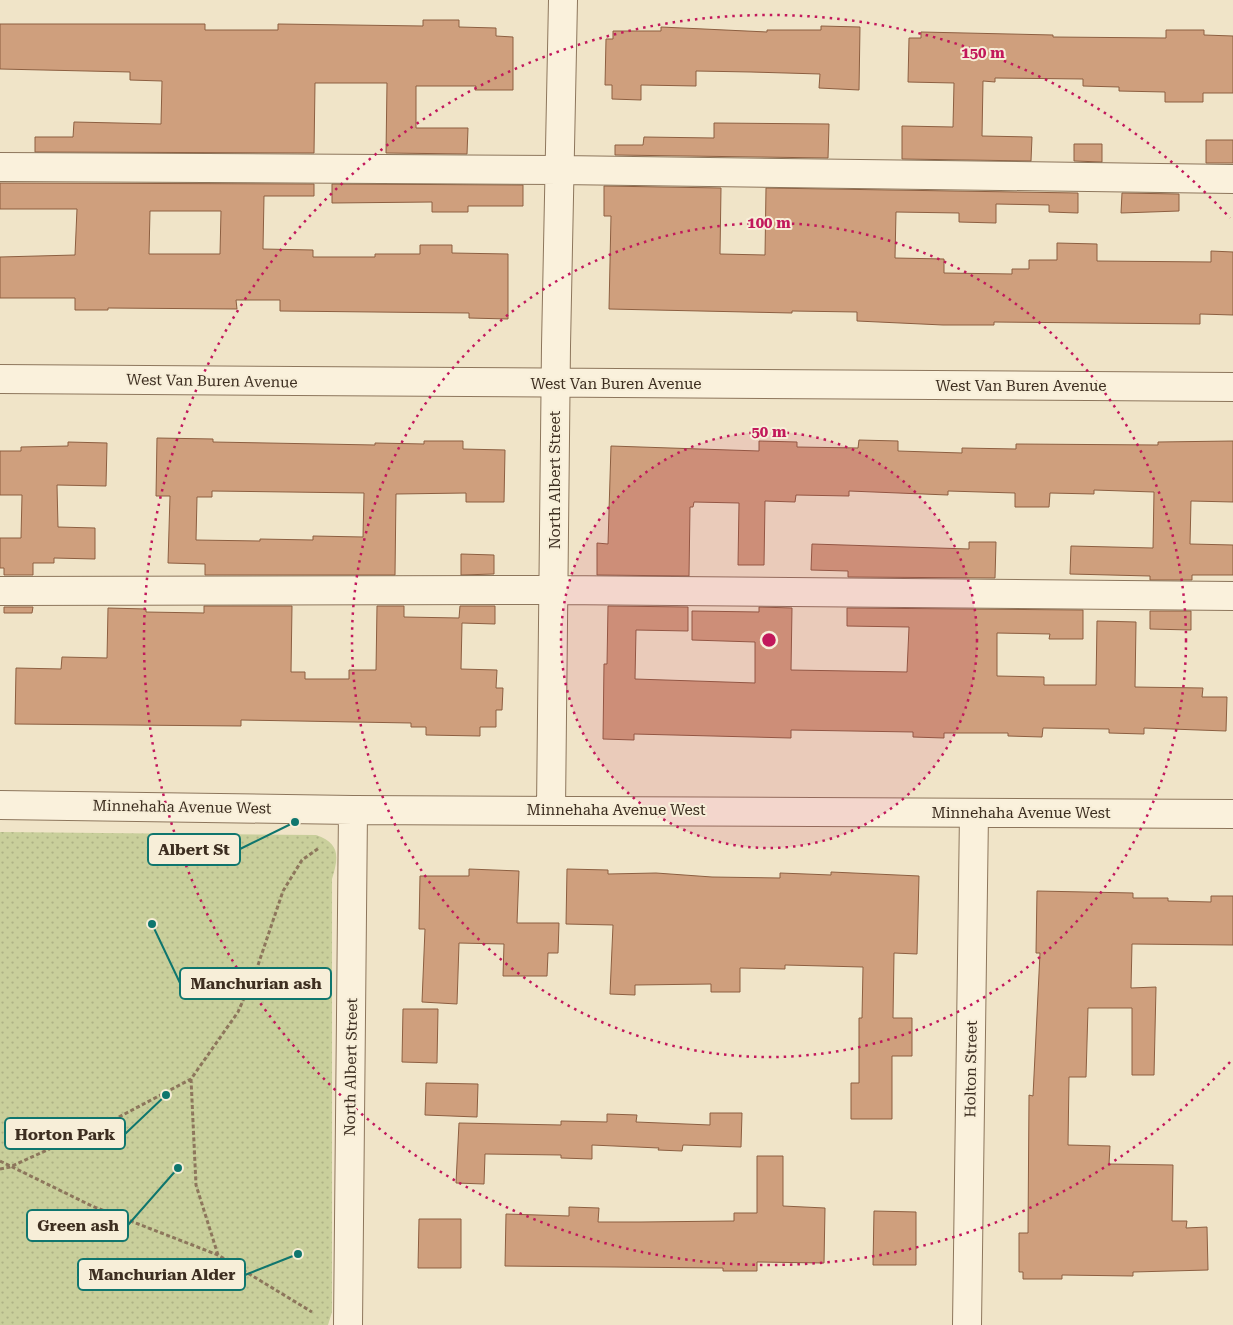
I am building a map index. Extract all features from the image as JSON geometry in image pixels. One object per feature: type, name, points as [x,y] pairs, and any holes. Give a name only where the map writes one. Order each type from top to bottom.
[{"type":"street","name":"North Albert Street","points":[[551,809],[563,0]]},
{"type":"street","points":[[0,167],[560,170],[1233,179]]},
{"type":"street","name":"West Van Buren Avenue","points":[[0,379],[1233,388]]},
{"type":"street","points":[[0,591],[554,590],[1233,596]]},
{"type":"street","name":"Minnehaha Avenue West","points":[[0,805],[354,810],[551,809],[1233,814]]},
{"type":"street","name":"North Albert Street","points":[[348,1325],[354,810]]},
{"type":"street","name":"Holton Street","points":[[967,1325],[974,813]]},
{"type":"path","points":[[0,1169],[10,1167],[117,1118],[191,1079],[238,1012],[256,971],[283,891],[302,860],[319,848]]},
{"type":"path","points":[[191,1079],[196,1185],[218,1255]]},
{"type":"path","points":[[0,1161],[92,1206],[218,1255],[312,1312]]},
{"type":"green space","points":[[0,832],[316,835],[330,842],[336,852],[336,864],[332,879],[332,1312],[328,1325],[0,1325]]},
{"type":"building","points":[[423,20],[459,20],[459,27],[496,28],[496,36],[513,37],[513,90],[475,90],[476,86],[416,86],[416,128],[468,128],[467,154],[386,153],[387,83],[315,83],[314,153],[35,152],[35,137],[73,137],[74,122],[161,124],[162,81],[130,80],[130,72],[0,69],[0,24],[205,24],[205,30],[278,30],[278,24],[423,26]]},
{"type":"building","points":[[821,26],[860,27],[859,90],[819,88],[820,74],[751,72],[696,71],[696,86],[641,85],[641,100],[612,99],[612,85],[605,85],[606,39],[613,39],[613,31],[661,31],[661,27],[767,32],[767,30],[821,30]]},
{"type":"building","points":[[1166,30],[1204,30],[1204,35],[1233,36],[1233,93],[1203,93],[1203,102],[1165,102],[1165,92],[1119,91],[1119,87],[1083,86],[1083,79],[995,78],[995,82],[983,81],[982,136],[1032,137],[1031,161],[902,159],[902,126],[953,127],[954,83],[908,82],[909,38],[921,38],[921,32],[1053,35],[1053,37],[1166,38]]},
{"type":"building","points":[[714,123],[829,124],[828,158],[615,155],[615,145],[643,145],[644,137],[714,138]]},
{"type":"building","points":[[1206,140],[1233,140],[1233,163],[1206,163]]},
{"type":"building","points":[[1074,144],[1102,144],[1102,162],[1074,161]]},
{"type":"building","points":[[0,183],[314,184],[314,196],[264,196],[263,249],[313,250],[313,257],[375,257],[375,254],[420,254],[420,245],[452,245],[452,253],[508,254],[508,319],[469,318],[469,313],[280,311],[280,300],[236,300],[237,309],[108,308],[108,310],[75,310],[75,298],[0,298],[0,257],[75,255],[77,209],[0,209]],"holes":[[[150,211],[221,211],[220,254],[149,254]]]},
{"type":"building","points":[[332,184],[523,185],[523,206],[468,206],[468,212],[432,212],[432,202],[332,203]]},
{"type":"building","points":[[604,186],[721,188],[720,254],[765,255],[766,188],[1078,193],[1078,213],[1049,212],[1049,205],[996,204],[996,223],[959,222],[959,213],[896,212],[895,258],[944,259],[944,273],[1012,274],[1012,269],[1029,269],[1029,260],[1057,260],[1057,243],[1097,244],[1097,261],[1211,262],[1211,251],[1233,252],[1233,315],[1200,314],[1200,324],[994,322],[994,325],[943,325],[857,321],[857,312],[792,311],[792,313],[609,309],[611,216],[604,216]]},
{"type":"building","points":[[1122,193],[1179,194],[1179,211],[1121,213]]},
{"type":"building","points":[[157,438],[213,439],[213,442],[375,445],[375,443],[424,444],[424,441],[463,441],[463,449],[505,450],[504,502],[466,502],[466,493],[396,494],[395,575],[205,575],[205,564],[168,563],[170,496],[156,496]],"holes":[[[212,491],[364,493],[363,537],[313,536],[313,540],[260,539],[260,541],[196,540],[197,497],[212,497]]]},
{"type":"building","points":[[859,440],[898,441],[898,451],[962,453],[962,448],[1016,449],[1016,444],[1158,445],[1158,442],[1233,441],[1233,502],[1191,501],[1190,544],[1233,545],[1233,575],[1192,575],[1192,580],[1150,580],[1150,576],[1070,574],[1071,546],[1153,548],[1154,492],[1094,490],[1094,494],[1050,493],[1049,507],[1015,507],[1015,493],[948,491],[948,495],[849,491],[849,496],[796,495],[795,502],[765,501],[764,565],[738,565],[739,503],[694,502],[693,507],[690,507],[689,576],[597,575],[597,543],[608,544],[611,446],[759,451],[759,441],[797,442],[797,447],[858,448]]},
{"type":"building","points":[[68,442],[107,443],[106,486],[57,485],[58,527],[95,528],[95,559],[54,558],[54,563],[33,563],[33,575],[4,575],[4,568],[0,568],[0,538],[21,538],[22,495],[0,495],[0,451],[21,451],[21,447],[68,446]]},
{"type":"building","points":[[969,542],[996,542],[995,578],[848,577],[848,571],[811,570],[812,544],[969,549]]},
{"type":"building","points":[[461,554],[494,555],[494,574],[461,575]]},
{"type":"building","points":[[204,606],[292,606],[291,672],[305,672],[305,679],[349,679],[349,670],[376,670],[377,606],[404,606],[404,617],[459,618],[460,606],[495,606],[495,624],[462,623],[461,669],[497,670],[496,688],[503,688],[502,710],[496,710],[496,727],[480,727],[480,736],[426,735],[426,727],[411,727],[411,723],[241,720],[241,726],[15,724],[16,668],[61,669],[62,657],[107,658],[108,608],[146,609],[146,612],[204,613]]},
{"type":"building","points":[[608,606],[688,607],[688,631],[636,630],[635,679],[755,683],[755,642],[692,640],[692,611],[759,612],[759,607],[792,608],[791,670],[907,672],[909,627],[847,626],[847,608],[1083,610],[1083,639],[1049,639],[1050,634],[997,633],[997,676],[1044,677],[1044,685],[1096,685],[1097,621],[1136,622],[1135,687],[1203,688],[1202,697],[1227,697],[1226,731],[1144,728],[1144,734],[1109,733],[1109,729],[1043,728],[1042,737],[1008,736],[1008,733],[944,733],[944,738],[913,737],[913,732],[791,730],[791,738],[634,734],[634,740],[603,739],[604,664],[607,664]]},
{"type":"building","points":[[4,607],[33,607],[32,613],[4,613]]},
{"type":"building","points":[[1150,611],[1191,611],[1191,630],[1150,629]]},
{"type":"building","points":[[469,869],[519,871],[517,923],[559,923],[558,953],[548,953],[547,976],[503,976],[504,944],[459,943],[457,1004],[422,1002],[425,929],[419,929],[420,876],[469,876]]},
{"type":"building","points":[[567,869],[608,870],[608,874],[656,873],[712,877],[780,878],[780,873],[831,875],[831,872],[919,876],[917,954],[894,953],[893,1018],[912,1018],[912,1056],[892,1056],[892,1119],[851,1119],[851,1083],[859,1083],[859,1018],[862,1018],[863,967],[785,965],[785,969],[740,968],[740,992],[711,992],[711,984],[635,985],[635,995],[610,994],[613,925],[566,924]]},
{"type":"building","points":[[1037,891],[1133,893],[1133,898],[1168,898],[1168,901],[1211,902],[1211,896],[1233,896],[1233,945],[1132,944],[1131,988],[1156,987],[1154,1075],[1132,1075],[1132,1008],[1088,1008],[1086,1077],[1069,1077],[1068,1145],[1110,1146],[1109,1164],[1173,1165],[1172,1221],[1187,1221],[1186,1228],[1207,1227],[1208,1270],[1133,1272],[1133,1276],[1062,1275],[1062,1279],[1023,1279],[1023,1272],[1019,1272],[1019,1233],[1028,1233],[1029,1095],[1033,1096],[1040,953],[1036,953]]},
{"type":"building","points":[[403,1009],[438,1009],[437,1063],[402,1062]]},
{"type":"building","points":[[426,1083],[478,1084],[477,1117],[425,1115]]},
{"type":"building","points":[[710,1113],[742,1113],[741,1147],[683,1145],[682,1151],[592,1145],[592,1159],[561,1158],[561,1155],[485,1154],[484,1184],[456,1183],[459,1123],[561,1125],[561,1121],[607,1122],[607,1114],[637,1115],[636,1122],[710,1125]]},
{"type":"building","points":[[757,1156],[783,1156],[783,1206],[825,1208],[824,1263],[757,1262],[757,1271],[723,1271],[723,1268],[505,1266],[506,1214],[569,1216],[569,1207],[599,1208],[598,1222],[641,1222],[734,1221],[734,1213],[757,1213]]},
{"type":"building","points":[[874,1211],[916,1212],[916,1265],[873,1265]]},
{"type":"building","points":[[419,1219],[461,1219],[461,1268],[418,1268]]},
{"type":"place","name":"Albert St","points":[[295,822]]},
{"type":"place","name":"Manchurian ash","points":[[152,924]]},
{"type":"place","name":"Horton Park","points":[[166,1095]]},
{"type":"place","name":"Green ash","points":[[178,1168]]},
{"type":"place","name":"Manchurian Alder","points":[[298,1254]]}]
